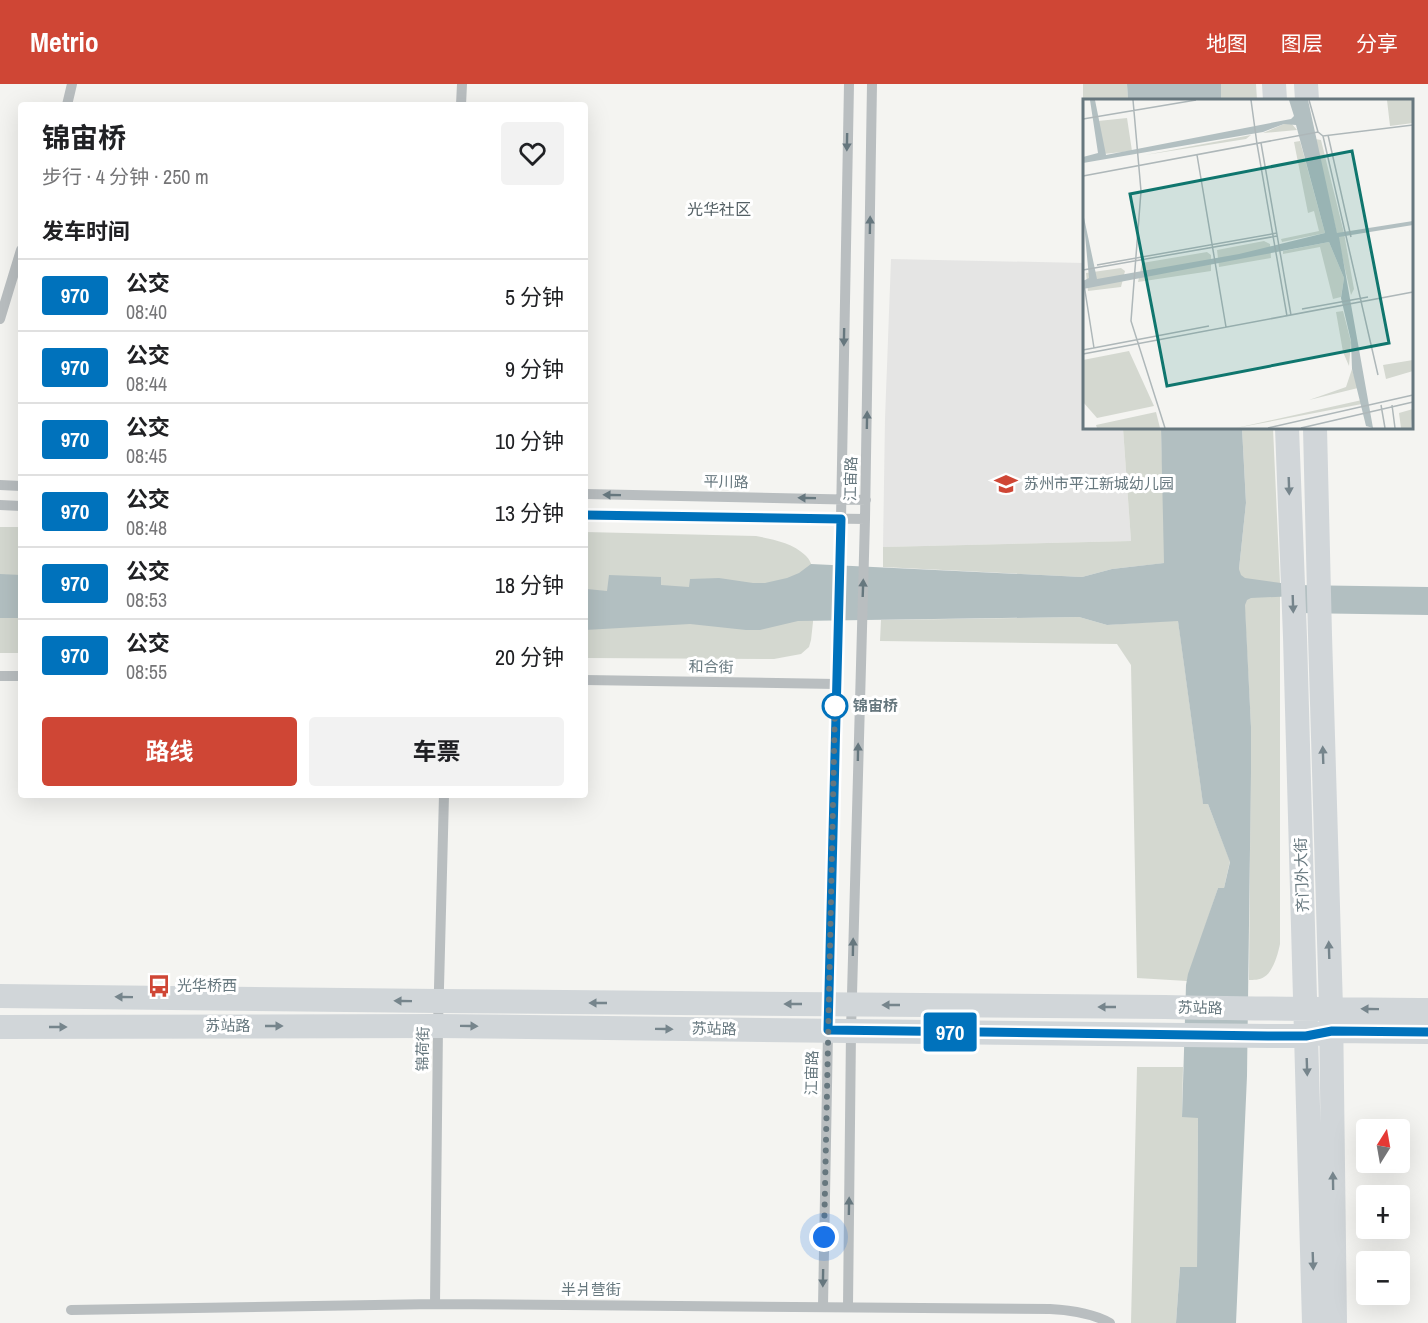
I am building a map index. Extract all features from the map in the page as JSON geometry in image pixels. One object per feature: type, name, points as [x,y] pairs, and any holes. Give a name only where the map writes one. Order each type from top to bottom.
[{"type":"main road","points":[[1274,84],[1275,99]]},
{"type":"main road","name":"齐门外大街","points":[[1287,429],[1314,1323]]},
{"type":"main road","name":"齐门外大街","points":[[1315,429],[1331,1020],[1335,1323]]},
{"type":"main road","name":"苏站路","points":[[0,996],[1306,1008],[1331,1020],[1428,1032]]},
{"type":"main road","name":"苏站路","points":[[0,1027],[438,1026],[1306,1036],[1331,1020],[1428,1010]]},
{"type":"street","points":[[68,102],[72,84]]},
{"type":"street","points":[[461,102],[462,84]]},
{"type":"street","name":"江宙路","points":[[848,1306],[839,1031],[836,684],[849,84]]},
{"type":"street","name":"江宙路","points":[[822,1306],[861,632],[866,500],[872,84]]},
{"type":"street","points":[[0,319],[18,260]]},
{"type":"street","points":[[0,485],[18,486]]},
{"type":"street","name":"平川路","points":[[588,494],[866,500]]},
{"type":"street","points":[[0,506],[18,506]]},
{"type":"street","points":[[588,514],[865,519]]},
{"type":"street","points":[[0,676],[18,676]]},
{"type":"street","name":"和合街","points":[[588,680],[836,684]]},
{"type":"street","name":"锦荷街","points":[[435,1304],[438,1001],[444,798]]},
{"type":"street","name":"半爿营街","points":[[71,1310],[435,1304],[848,1306],[1050,1309],[1082,1313],[1110,1323]]},
{"type":"shaded area","points":[[1083,84],[1127,84],[1128,99],[1083,99]]},
{"type":"shaded area","points":[[1127,84],[1221,84],[1221,99],[1128,99]]},
{"type":"shaded area","points":[[1221,84],[1256,84],[1257,99],[1221,99]]},
{"type":"shaded area","points":[[891,259],[1083,263],[1083,429],[1123,429],[1131,541],[883,547]]},
{"type":"shaded area","points":[[1123,429],[1161,429],[1165,563],[1112,569],[1082,577],[883,567],[883,547],[1131,541]]},
{"type":"shaded area","points":[[1161,429],[1242,429],[1246,503],[1239,569],[1241,575],[1245,578],[1295,585],[1428,587],[1428,615],[1297,613],[1296,596],[1251,598],[1245,605],[1251,773],[1247,1076],[1236,1323],[1176,1323],[1180,1267],[1197,1267],[1198,1118],[1182,1117],[1186,985],[1218,888],[1224,888],[1230,862],[1208,804],[1203,804],[1178,621],[1107,625],[1079,617],[798,621],[760,630],[690,624],[588,630],[588,589],[607,591],[609,575],[661,577],[661,585],[689,587],[690,579],[719,578],[765,583],[787,578],[811,564],[1082,577],[1112,569],[1164,563]]},
{"type":"shaded area","points":[[1242,429],[1273,429],[1280,583],[1280,944],[1270,971],[1256,980],[1249,980],[1251,727],[1245,613],[1239,569],[1246,503]]},
{"type":"shaded area","points":[[0,527],[18,527],[18,653],[0,653]]},
{"type":"shaded area","points":[[588,532],[756,536],[795,547],[808,558],[814,572],[811,640],[809,647],[801,654],[774,659],[588,658]]},
{"type":"shaded area","points":[[0,574],[18,575],[18,618],[0,618]]},
{"type":"shaded area","points":[[1079,617],[1107,625],[1178,620],[1203,803],[1208,804],[1230,861],[1224,888],[1218,888],[1187,981],[1137,978],[1131,665],[1117,644],[880,641],[881,620]]},
{"type":"shaded area","points":[[1137,1067],[1183,1067],[1182,1117],[1198,1117],[1197,1267],[1180,1267],[1176,1323],[1131,1323]]},
{"type":"bus line","name":"970","points":[[588,515],[841,519],[828,1030],[1168,1036],[1306,1036],[1332,1031],[1428,1032]]},
{"type":"place","name":"苏州市平江新城幼儿园","points":[[1006,484]]},
{"type":"place","name":"锦宙桥","points":[[835,706]]},
{"type":"place","name":"光华桥西","points":[[159,986]]},
{"type":"district","name":"光华社区","points":[[719,209]]},
{"type":"route","points":[[824,1237],[835,706]]}]
